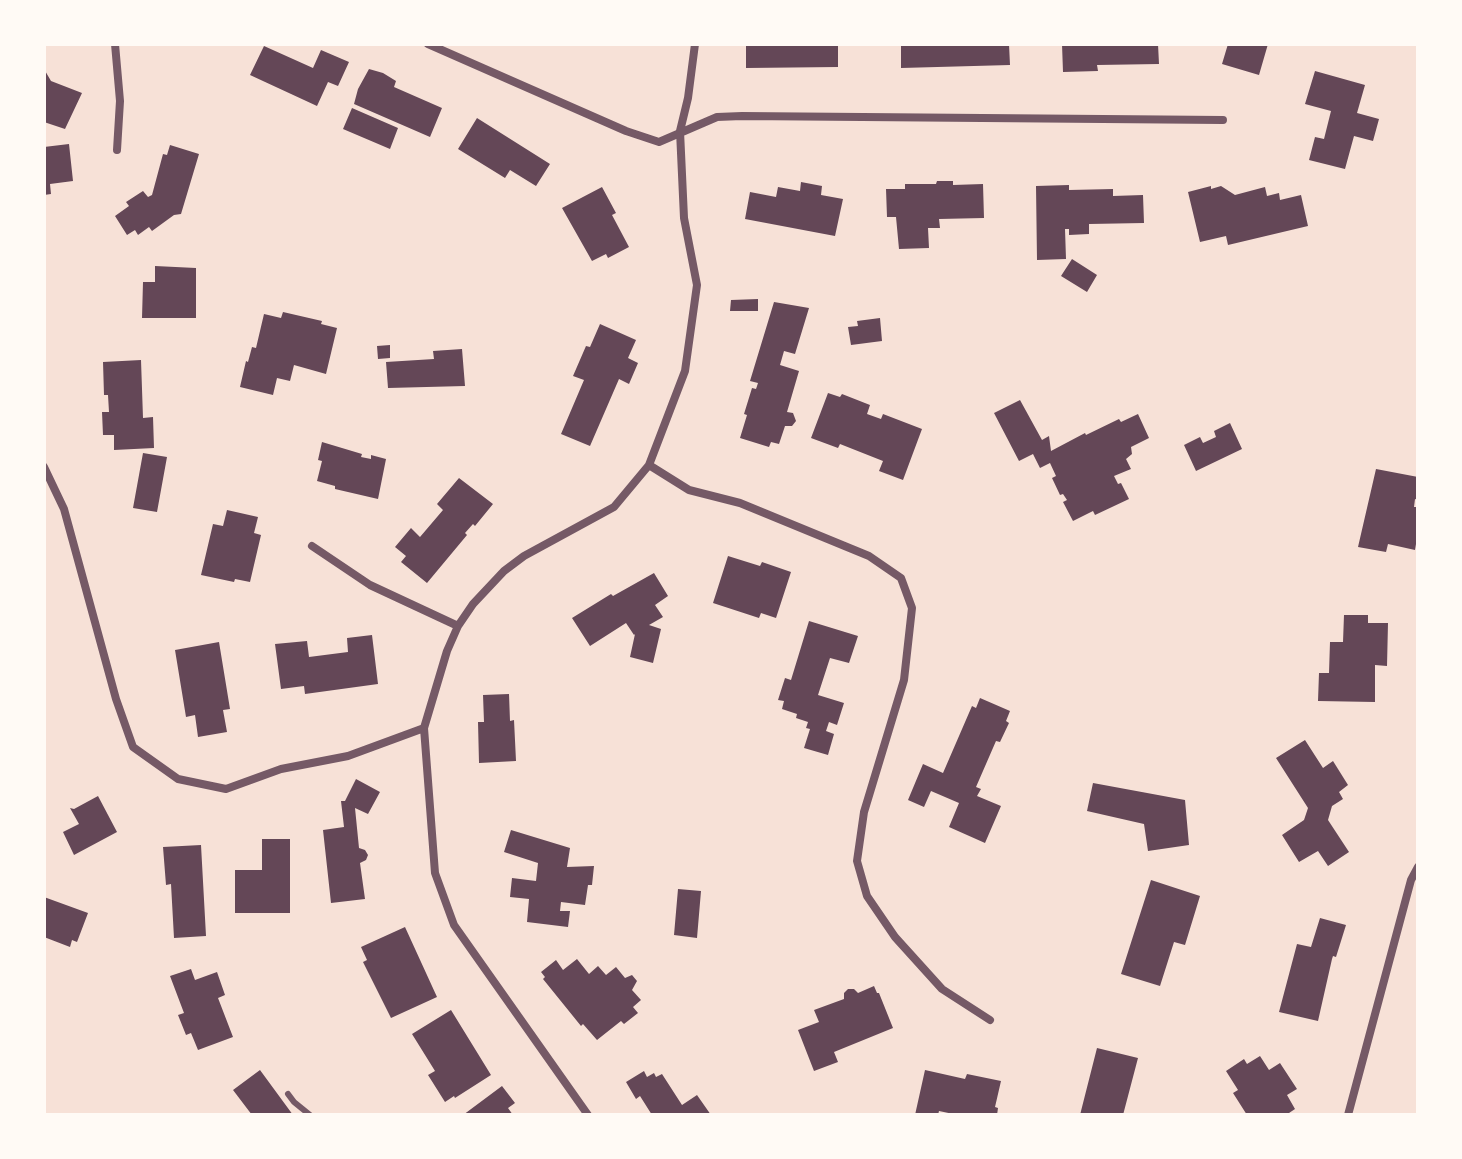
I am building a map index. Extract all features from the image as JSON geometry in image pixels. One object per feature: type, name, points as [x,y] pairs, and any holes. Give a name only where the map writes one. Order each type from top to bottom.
[{"type":"street","points":[[115,44],[120,101],[117,150]]},
{"type":"street","points":[[428,44],[626,131],[659,142],[717,117],[742,116],[1223,120]]},
{"type":"street","points":[[588,1115],[454,925],[435,873],[424,728],[437,679],[458,626],[473,604],[504,571],[524,556],[614,507],[649,465],[685,371],[697,285],[684,218],[680,131],[695,44]]},
{"type":"street","points":[[649,465],[689,490],[740,503],[869,556],[901,578],[912,608],[904,680],[864,812],[857,861],[867,896],[895,937],[942,989],[990,1020]]},
{"type":"street","points":[[44,467],[64,509],[116,699],[133,747],[178,779],[226,789],[281,769],[348,756],[424,728]]},
{"type":"street","points":[[312,546],[370,585],[458,626]]},
{"type":"street","points":[[1348,1115],[1411,880],[1418,867]]},
{"type":"lane","points":[[288,1094],[310,1115]]},
{"type":"building","points":[[746,44],[838,44],[838,67],[746,68]]},
{"type":"building","points":[[901,44],[1009,44],[1010,65],[901,68]]},
{"type":"building","points":[[1062,44],[1158,44],[1159,64],[1097,65],[1098,71],[1063,72]]},
{"type":"building","points":[[1228,44],[1268,44],[1259,75],[1222,64]]},
{"type":"building","points":[[264,46],[313,68],[321,50],[349,62],[338,86],[328,82],[317,106],[250,75]]},
{"type":"building","points":[[44,69],[51,81],[82,93],[65,129],[44,122]]},
{"type":"building","points":[[369,69],[396,81],[394,87],[442,108],[430,137],[354,104]]},
{"type":"building","points":[[1315,71],[1365,85],[1357,113],[1379,119],[1373,141],[1354,136],[1345,169],[1309,160],[1315,137],[1324,139],[1331,111],[1305,104]]},
{"type":"building","points":[[352,108],[398,128],[390,149],[343,129]]},
{"type":"building","points":[[477,118],[550,164],[536,186],[510,170],[505,178],[458,149]]},
{"type":"building","points":[[69,144],[73,181],[50,184],[51,194],[44,195],[44,147]]},
{"type":"building","points":[[170,145],[199,154],[181,214],[174,215],[152,231],[149,227],[138,235],[135,230],[127,235],[115,216],[129,206],[126,202],[143,191],[148,197],[152,195],[163,154],[167,155]]},
{"type":"building","points":[[937,181],[953,181],[953,185],[983,184],[984,218],[939,219],[940,228],[928,228],[929,248],[899,249],[896,217],[887,217],[886,189],[905,189],[905,184],[936,184]]},
{"type":"building","points":[[801,182],[822,186],[821,195],[843,199],[835,236],[745,219],[750,192],[776,197],[778,187],[800,191]]},
{"type":"building","points":[[1069,185],[1069,190],[1113,189],[1113,196],[1143,195],[1144,223],[1089,224],[1089,234],[1069,235],[1069,229],[1065,229],[1066,259],[1037,260],[1036,186]]},
{"type":"building","points":[[1211,186],[1211,189],[1221,186],[1235,195],[1265,187],[1267,196],[1279,193],[1280,200],[1301,195],[1308,226],[1228,245],[1226,236],[1200,242],[1188,192]]},
{"type":"building","points":[[602,187],[629,247],[608,258],[606,254],[592,261],[562,208]]},
{"type":"building","points":[[1072,259],[1097,275],[1087,292],[1061,276]]},
{"type":"building","points":[[155,266],[196,268],[196,318],[142,318],[143,282],[155,282]]},
{"type":"building","points":[[758,299],[758,311],[730,311],[731,300]]},
{"type":"building","points":[[774,302],[809,308],[795,354],[784,351],[780,365],[799,371],[787,412],[793,413],[796,421],[792,426],[785,426],[779,444],[771,442],[769,447],[740,438],[752,388],[756,389],[758,383],[750,381]]},
{"type":"building","points":[[283,312],[322,321],[321,324],[337,328],[326,374],[294,365],[290,381],[277,378],[273,395],[240,387],[246,361],[252,347],[256,348],[264,314],[281,318]]},
{"type":"building","points":[[880,318],[882,341],[851,345],[848,327],[858,326],[857,321]]},
{"type":"building","points":[[600,324],[636,340],[628,358],[638,363],[629,384],[619,379],[590,446],[561,434],[584,380],[573,376]]},
{"type":"building","points":[[390,345],[390,358],[378,359],[377,346]]},
{"type":"building","points":[[462,349],[465,386],[388,388],[386,362],[434,359],[433,351]]},
{"type":"building","points":[[141,360],[143,418],[153,417],[154,448],[114,450],[114,435],[103,435],[102,412],[109,412],[108,395],[104,395],[103,362]]},
{"type":"building","points":[[828,393],[840,397],[842,394],[870,405],[867,414],[881,419],[883,414],[922,429],[903,480],[879,471],[883,461],[840,444],[838,448],[811,438]]},
{"type":"building","points":[[1020,400],[1042,440],[1049,436],[1051,451],[1085,433],[1138,414],[1149,438],[1131,447],[1132,454],[1126,459],[1131,469],[1114,476],[1129,499],[1095,515],[1093,511],[1073,521],[1063,502],[1067,500],[1063,494],[1060,495],[1052,478],[1056,476],[1050,463],[1040,468],[1033,454],[1019,461],[994,413]]},
{"type":"building","points":[[1230,423],[1242,449],[1196,471],[1184,445],[1200,437],[1203,443],[1216,437],[1214,431]]},
{"type":"building","points":[[322,442],[362,454],[361,457],[371,459],[371,455],[386,459],[378,499],[335,489],[335,486],[317,481],[322,461],[318,460]]},
{"type":"building","points":[[143,453],[167,457],[157,512],[133,508]]},
{"type":"building","points":[[1376,469],[1418,477],[1418,500],[1415,499],[1414,507],[1418,507],[1415,550],[1388,544],[1386,552],[1358,547]]},
{"type":"building","points":[[459,478],[493,504],[465,533],[467,535],[427,583],[401,562],[406,556],[395,547],[411,528],[420,537],[443,510],[437,504]]},
{"type":"building","points":[[227,510],[258,517],[254,533],[261,535],[250,582],[201,575],[213,524],[223,526]]},
{"type":"building","points":[[728,556],[760,566],[762,562],[791,572],[776,618],[761,613],[759,618],[713,603]]},
{"type":"building","points":[[654,573],[668,596],[655,605],[663,617],[649,625],[661,629],[653,663],[630,657],[635,634],[626,623],[590,646],[572,618]]},
{"type":"building","points":[[1344,615],[1368,615],[1368,623],[1388,623],[1387,666],[1375,665],[1375,702],[1318,701],[1319,673],[1329,673],[1330,642],[1343,642]]},
{"type":"building","points":[[809,621],[858,636],[849,663],[830,658],[818,695],[844,703],[837,725],[829,722],[826,731],[834,734],[828,755],[804,748],[810,729],[806,728],[808,722],[782,709],[784,701],[778,700],[785,678],[791,680]]},
{"type":"building","points":[[372,635],[378,684],[305,694],[304,686],[281,689],[275,644],[307,641],[309,657],[348,652],[347,638]]},
{"type":"building","points":[[219,642],[230,709],[223,710],[227,732],[198,737],[195,715],[186,717],[175,650]]},
{"type":"building","points":[[509,694],[516,761],[479,763],[478,722],[484,722],[483,695]]},
{"type":"building","points":[[980,698],[1010,711],[1006,721],[1009,723],[1000,742],[996,741],[976,787],[981,789],[977,796],[1001,806],[985,843],[949,827],[959,803],[931,791],[924,807],[908,800],[923,764],[943,773],[972,706],[976,708]]},
{"type":"building","points":[[1305,740],[1323,768],[1333,761],[1348,785],[1339,792],[1343,799],[1332,806],[1328,820],[1349,852],[1328,866],[1318,851],[1299,862],[1282,835],[1304,820],[1308,808],[1276,758]]},
{"type":"building","points":[[356,779],[380,792],[368,814],[355,808],[359,848],[368,855],[360,863],[365,899],[331,903],[323,830],[344,827],[341,801],[345,801]]},
{"type":"building","points":[[1093,783],[1185,800],[1189,845],[1148,851],[1144,824],[1087,811]]},
{"type":"building","points":[[98,796],[117,832],[74,855],[63,832],[79,824],[70,808],[74,809]]},
{"type":"building","points":[[511,830],[570,848],[567,867],[594,866],[585,905],[561,902],[560,911],[570,911],[568,927],[527,922],[529,899],[510,897],[512,878],[536,881],[538,863],[504,852]]},
{"type":"building","points":[[262,839],[290,839],[290,913],[235,913],[235,870],[262,870]]},
{"type":"building","points":[[201,845],[206,936],[174,938],[171,884],[166,885],[163,847]]},
{"type":"building","points":[[1151,880],[1200,896],[1185,945],[1174,942],[1160,986],[1121,974]]},
{"type":"building","points":[[678,889],[701,891],[697,938],[674,935]]},
{"type":"building","points":[[44,897],[88,913],[77,942],[72,940],[70,947],[44,937]]},
{"type":"building","points":[[1320,918],[1346,925],[1336,957],[1332,959],[1318,1021],[1279,1012],[1297,944],[1311,947]]},
{"type":"building","points":[[405,927],[437,997],[391,1018],[363,962],[367,960],[361,947]]},
{"type":"building","points":[[577,959],[589,974],[598,966],[606,975],[616,967],[625,978],[632,975],[637,981],[632,990],[641,1000],[633,1007],[638,1013],[624,1024],[621,1021],[597,1040],[583,1024],[581,1026],[543,979],[545,977],[541,972],[556,960],[563,970]]},
{"type":"building","points":[[191,969],[195,980],[217,972],[225,995],[218,998],[233,1037],[198,1050],[191,1033],[186,1035],[178,1015],[184,1013],[170,976]]},
{"type":"building","points":[[874,986],[893,1028],[834,1052],[838,1062],[814,1071],[798,1030],[819,1022],[814,1010],[844,999],[848,989],[858,993]]},
{"type":"building","points":[[451,1010],[491,1075],[445,1102],[428,1075],[435,1071],[412,1034]]},
{"type":"building","points":[[1097,1048],[1138,1058],[1123,1115],[1080,1115]]},
{"type":"building","points":[[1260,1056],[1269,1070],[1280,1063],[1297,1089],[1287,1095],[1295,1109],[1286,1115],[1247,1115],[1233,1093],[1238,1090],[1226,1071],[1244,1059],[1247,1064]]},
{"type":"building","points":[[260,1070],[293,1115],[252,1115],[233,1090]]},
{"type":"building","points":[[925,1070],[965,1079],[967,1074],[1001,1081],[995,1107],[998,1108],[997,1115],[958,1115],[939,1111],[938,1115],[915,1115]]},
{"type":"building","points":[[644,1071],[647,1077],[654,1073],[656,1077],[662,1074],[682,1105],[697,1095],[711,1115],[652,1115],[640,1096],[636,1099],[626,1082]]},
{"type":"building","points":[[502,1086],[515,1103],[508,1108],[513,1115],[463,1115]]}]
